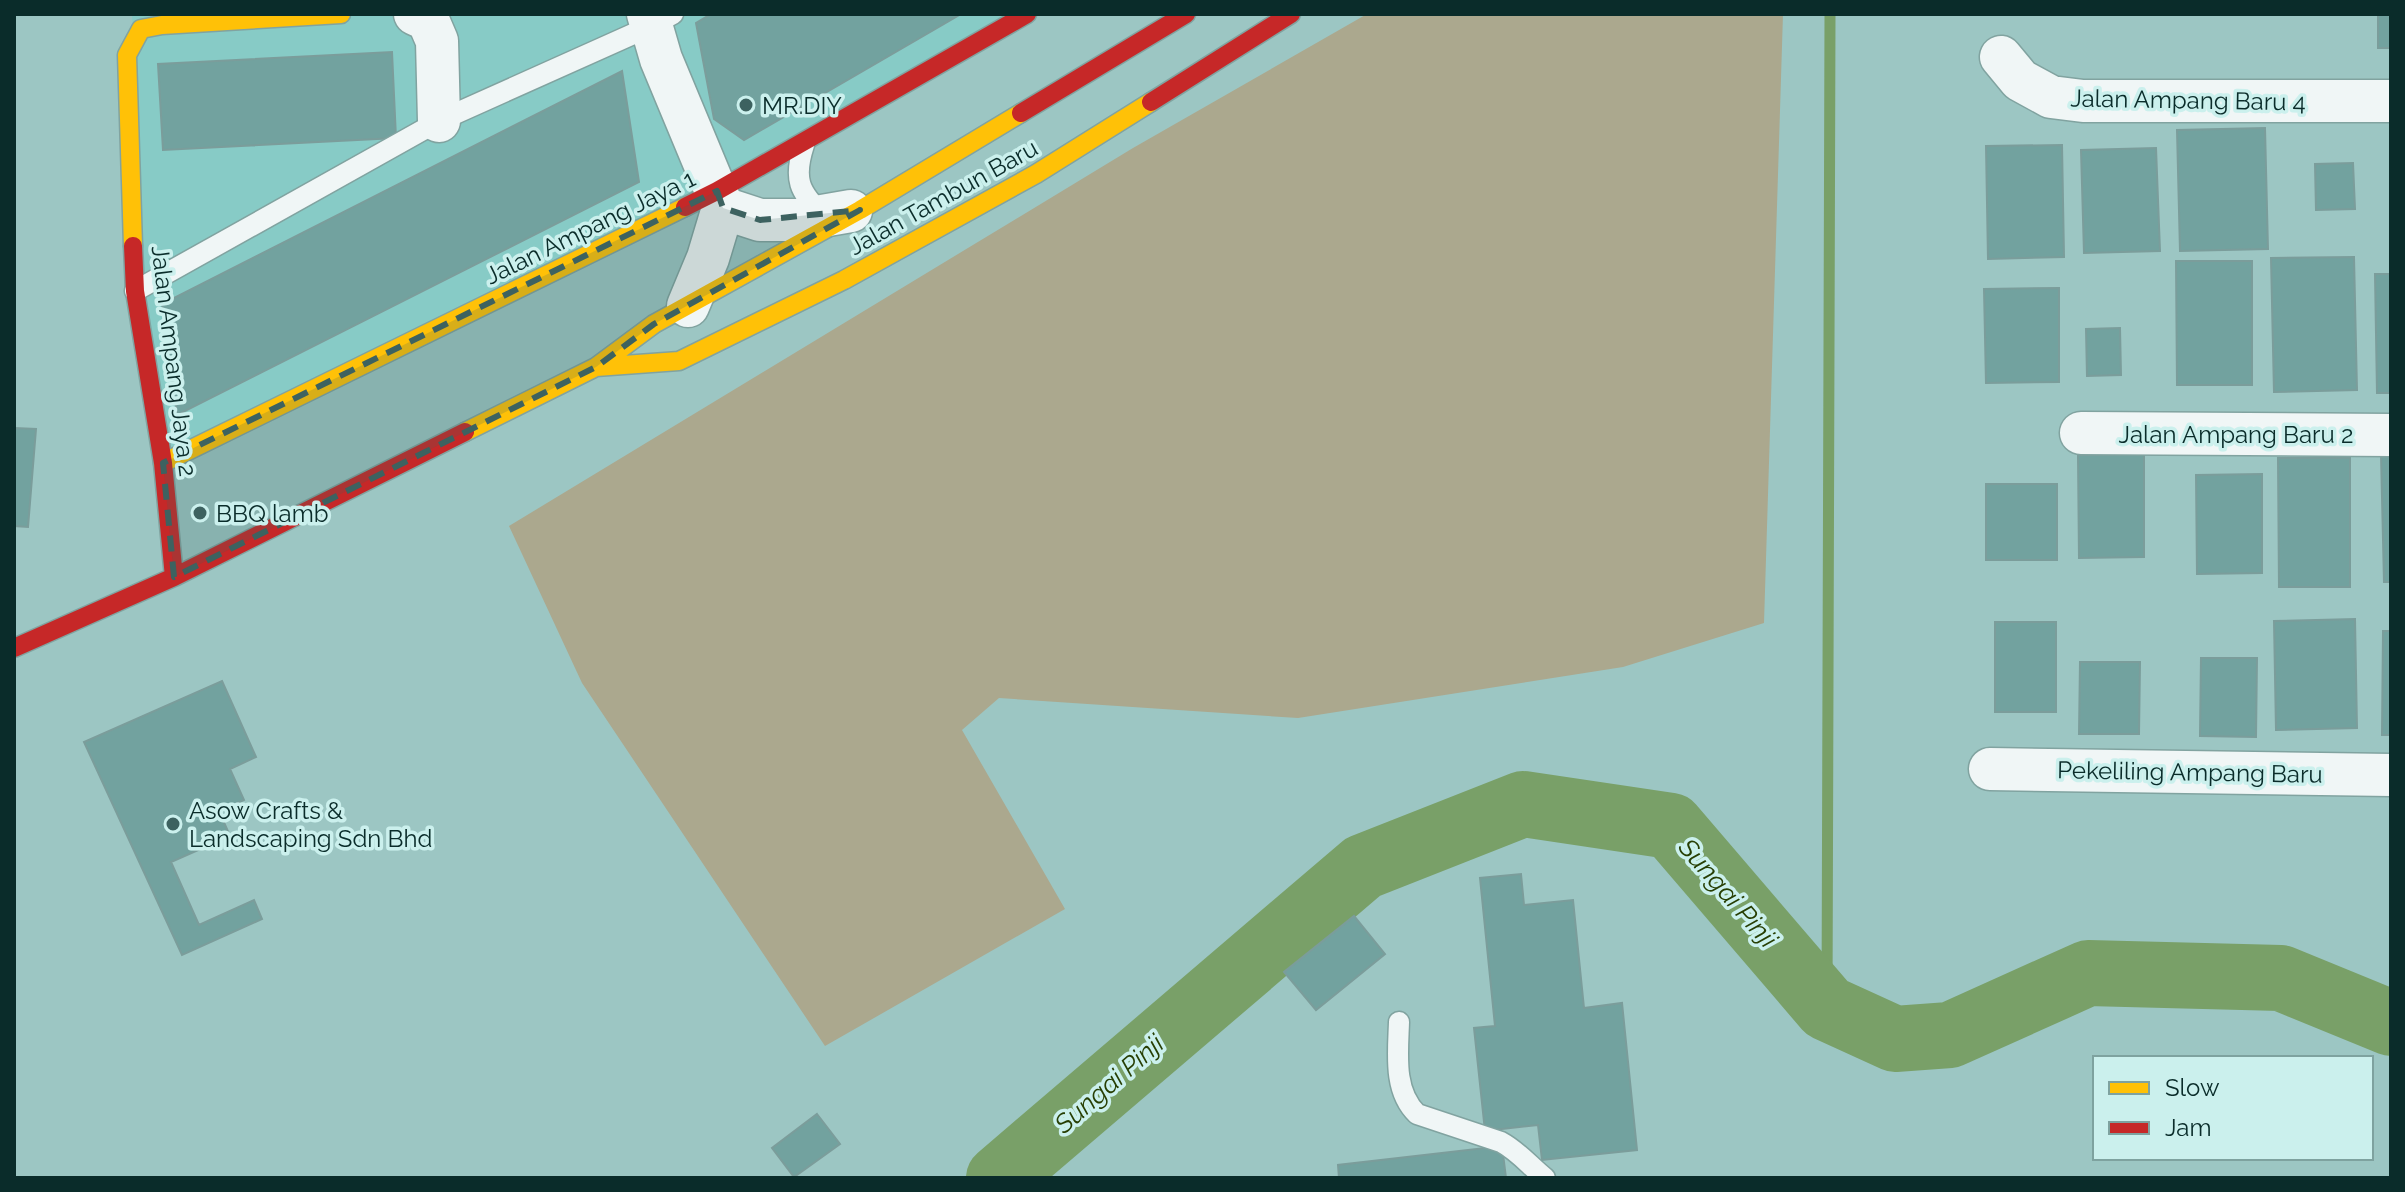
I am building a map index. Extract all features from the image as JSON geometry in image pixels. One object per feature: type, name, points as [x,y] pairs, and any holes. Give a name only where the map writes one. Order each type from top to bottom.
[{"type":"main road","name":"Jalan Ampang Jaya 2","points":[[174,577],[163,463],[135,291],[127,55],[141,29],[162,25],[341,14]]},
{"type":"main road","name":"Jalan Ampang Jaya 1","points":[[163,463],[720,200],[805,141],[1027,14]]},
{"type":"main road","name":"Jalan Tambun Baru","points":[[17,645],[174,577],[596,367],[654,324],[1186,14]]},
{"type":"main road","name":"Jalan Tambun Baru","points":[[596,367],[679,361],[844,280],[1036,174],[1291,14]]},
{"type":"street","points":[[415,14],[428,20],[437,41],[439,121]]},
{"type":"street","points":[[657,18],[661,59],[720,200],[708,258],[688,306]]},
{"type":"street","name":"Jalan Ampang Baru 4","points":[[2001,57],[2020,80],[2051,97],[2098,101],[2391,101]]},
{"type":"street","points":[[720,200],[760,220],[799,220],[842,213]]},
{"type":"street","name":"Jalan Ampang Baru 2","points":[[2081,433],[2391,435]]},
{"type":"street","name":"Pekeliling Ampang Baru","points":[[1990,769],[2391,775]]},
{"type":"lane","points":[[135,291],[439,121],[657,18]]},
{"type":"lane","points":[[805,141],[799,160],[799,179],[805,198],[842,213]]},
{"type":"lane","points":[[1399,1022],[1397,1068],[1408,1105],[1417,1114],[1513,1148],[1545,1178]]},
{"type":"highlighted area","points":[[717,191],[723,208],[760,220],[860,210],[654,324],[596,367],[174,577],[163,463]]},
{"type":"shaded area","points":[[132,14],[1025,14],[154,480]]},
{"type":"shaded area","points":[[1367,14],[1783,14],[1764,623],[1623,667],[1298,718],[999,698],[962,730],[1065,909],[825,1046],[582,683],[509,526],[1133,148]]},
{"type":"building","points":[[711,14],[961,14],[744,140],[714,119],[696,23]]},
{"type":"building","points":[[2378,14],[2391,14],[2391,48],[2378,48]]},
{"type":"building","points":[[392,52],[396,138],[163,150],[158,64]]},
{"type":"building","points":[[622,71],[639,182],[177,415],[162,304]]},
{"type":"building","points":[[2265,128],[2268,249],[2180,251],[2177,130]]},
{"type":"building","points":[[2062,145],[2064,257],[1988,259],[1986,146]]},
{"type":"building","points":[[2156,148],[2160,251],[2084,253],[2081,150]]},
{"type":"building","points":[[2353,163],[2355,209],[2316,210],[2315,164]]},
{"type":"building","points":[[2354,257],[2357,390],[2274,392],[2271,258]]},
{"type":"building","points":[[2176,261],[2252,261],[2252,385],[2177,385]]},
{"type":"building","points":[[2375,274],[2391,274],[2391,393],[2377,393]]},
{"type":"building","points":[[2059,288],[2059,382],[1986,383],[1984,289]]},
{"type":"building","points":[[2120,328],[2121,375],[2087,376],[2086,329]]},
{"type":"building","points":[[14,428],[36,429],[28,527],[14,526]]},
{"type":"building","points":[[2144,454],[2144,557],[2079,558],[2078,455]]},
{"type":"building","points":[[2381,454],[2391,454],[2391,582],[2384,582]]},
{"type":"building","points":[[2278,458],[2350,458],[2350,587],[2279,587]]},
{"type":"building","points":[[2262,474],[2262,573],[2197,574],[2196,475]]},
{"type":"building","points":[[1986,484],[2057,484],[2057,560],[1986,560]]},
{"type":"building","points":[[2355,619],[2357,728],[2276,730],[2274,621]]},
{"type":"building","points":[[1995,622],[2056,622],[2056,712],[1995,712]]},
{"type":"building","points":[[2383,631],[2391,631],[2391,735],[2382,735]]},
{"type":"building","points":[[2201,658],[2257,658],[2256,737],[2200,736]]},
{"type":"building","points":[[2080,662],[2140,662],[2139,734],[2079,734]]},
{"type":"building","name":"Asow Crafts & Landscaping Sdn Bhd","points":[[222,681],[256,757],[230,769],[244,800],[219,811],[230,836],[171,862],[199,925],[254,900],[262,919],[182,955],[84,742]]},
{"type":"building","points":[[1521,874],[1524,905],[1573,900],[1584,1008],[1622,1003],[1637,1150],[1542,1160],[1538,1125],[1485,1131],[1474,1028],[1495,1026],[1480,878]]},
{"type":"building","points":[[1354,916],[1385,954],[1316,1010],[1284,972]]},
{"type":"building","points":[[817,1114],[840,1144],[794,1177],[772,1148]]},
{"type":"building","points":[[1502,1146],[1506,1178],[1339,1178],[1338,1165]]},
{"type":"waterway","points":[[1827,1008],[1830,14]]},
{"type":"waterway","name":"Sungai Pinji","points":[[999,1178],[1363,867],[1523,804],[1671,826],[1827,1008],[1895,1039],[1950,1035],[2088,973],[2281,978],[2391,1023]]},
{"type":"traffic: slow","points":[[133,246],[127,55],[141,29],[162,25],[341,14]]},
{"type":"traffic: slow","points":[[596,367],[679,361],[844,280],[1036,174],[1151,102]]},
{"type":"traffic: slow","points":[[465,432],[596,367],[654,324],[860,210],[1021,113]]},
{"type":"traffic: slow","points":[[163,463],[685,207]]},
{"type":"traffic: jam","points":[[685,207],[1027,14]]},
{"type":"traffic: jam","points":[[1021,113],[1186,14]]},
{"type":"traffic: jam","points":[[1151,102],[1291,14]]},
{"type":"traffic: jam","points":[[133,246],[135,291],[163,463],[174,577]]},
{"type":"traffic: jam","points":[[14,648],[174,577],[465,432]]},
{"type":"place","name":"MR.DIY","points":[[746,105]]},
{"type":"place","name":"BBQ lamb","points":[[200,513]]},
{"type":"place","name":"Asow Crafts & Landscaping Sdn Bhd","points":[[173,824]]}]
